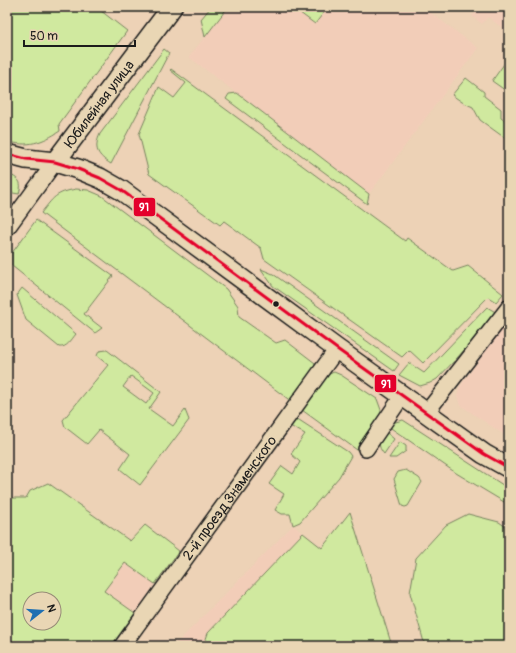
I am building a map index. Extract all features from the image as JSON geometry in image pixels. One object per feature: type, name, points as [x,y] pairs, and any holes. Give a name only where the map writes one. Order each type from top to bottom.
[{"type":"main road","name":"Юбилейная улица","points":[[55,162],[172,7]]},
{"type":"main road","points":[[7,154],[26,159],[55,162],[100,178],[121,190],[337,349],[484,454],[509,468]]},
{"type":"street","points":[[7,228],[55,162]]},
{"type":"street","points":[[426,412],[509,307]]},
{"type":"street","name":"2-й проезд Знаменского","points":[[122,646],[337,349]]},
{"type":"street","points":[[366,450],[403,395]]},
{"type":"shaded area","points":[[228,7],[292,7],[315,23],[328,7],[423,7],[478,48],[369,194],[189,57]]},
{"type":"shaded area","points":[[479,7],[509,7],[509,33],[488,17],[482,24],[472,16]]},
{"type":"shaded area","points":[[509,319],[509,438],[460,405],[457,396],[460,386]]},
{"type":"shaded area","points":[[293,525],[322,548],[354,646],[174,646]]},
{"type":"shaded area","points":[[125,563],[155,584],[135,613],[104,591]]},
{"type":"green space","points":[[7,7],[96,7],[127,31],[59,124],[60,131],[35,143],[21,144],[7,141]]},
{"type":"green space","points":[[211,7],[228,7],[205,37],[201,19]]},
{"type":"green space","points":[[292,7],[328,7],[315,24]]},
{"type":"green space","points":[[164,49],[169,53],[111,164],[98,152],[97,144],[100,134]]},
{"type":"green space","points":[[509,57],[509,93],[492,81]]},
{"type":"green space","points":[[171,69],[405,241],[407,238],[453,271],[468,266],[503,294],[496,302],[488,297],[423,363],[409,350],[402,357],[264,259],[261,248],[224,221],[220,225],[149,174],[139,134],[159,87],[174,98],[186,83],[170,70]]},
{"type":"green space","points":[[466,78],[484,92],[484,96],[501,109],[501,118],[509,124],[509,141],[480,120],[473,107],[452,95]]},
{"type":"green space","points":[[237,93],[369,194],[367,204],[226,99],[229,94]]},
{"type":"green space","points":[[7,173],[19,180],[19,194],[13,193],[7,189]]},
{"type":"green space","points":[[76,189],[88,190],[102,196],[226,289],[238,306],[239,317],[276,343],[285,340],[315,363],[314,370],[292,402],[41,213],[56,196]]},
{"type":"green space","points":[[36,220],[113,276],[84,314],[102,328],[95,333],[12,266],[12,253]]},
{"type":"green space","points":[[261,269],[273,274],[399,364],[394,371],[273,286]]},
{"type":"green space","points":[[22,288],[76,334],[67,345],[59,347],[26,320],[17,295]]},
{"type":"green space","points":[[487,307],[497,313],[437,379],[420,386],[399,375],[409,363],[424,373]]},
{"type":"green space","points":[[107,350],[161,392],[149,409],[173,426],[185,410],[189,420],[140,485],[120,469],[130,454],[99,430],[87,444],[65,427],[63,420],[108,365],[97,356],[99,351]],"holes":[[[131,376],[154,393],[146,404],[123,387]]]},
{"type":"green space","points":[[334,372],[377,399],[381,410],[381,414],[357,450],[302,410],[327,375]]},
{"type":"green space","points":[[296,418],[348,452],[351,456],[339,477],[300,522],[293,525],[290,514],[282,514],[275,510],[284,494],[269,484],[282,466],[293,474],[300,462],[291,454],[305,434],[290,426]]},
{"type":"green space","points":[[403,420],[509,489],[509,505],[456,473],[388,426],[392,423]]},
{"type":"green space","points":[[383,432],[387,433],[394,439],[384,454],[379,443]]},
{"type":"green space","points":[[400,442],[406,446],[406,451],[396,458],[389,458]]},
{"type":"green space","points":[[406,470],[419,478],[422,482],[408,506],[405,507],[402,506],[394,479],[398,472]]},
{"type":"green space","points":[[48,483],[130,541],[145,525],[179,551],[155,584],[125,563],[104,591],[135,613],[111,646],[7,646],[7,498],[26,498],[30,491]]},
{"type":"green space","points":[[350,512],[392,646],[205,646],[208,633],[303,533],[322,548]]},
{"type":"green space","points":[[468,514],[499,522],[509,529],[509,646],[425,646],[410,593],[416,558],[446,525]]},
{"type":"transit line","name":"91","points":[[7,154],[26,159],[55,162],[78,169],[100,178],[121,190],[337,349],[484,454],[509,468]]}]
